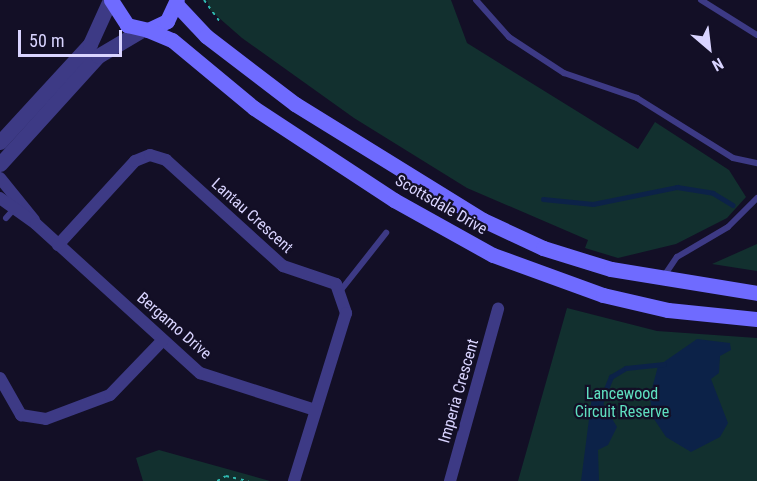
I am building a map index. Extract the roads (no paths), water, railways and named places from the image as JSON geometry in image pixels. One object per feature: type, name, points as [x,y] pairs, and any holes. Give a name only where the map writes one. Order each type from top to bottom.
[{"type":"main road","name":"Scottsdale Drive","points":[[111,0],[118,18],[172,40],[254,108],[375,187],[493,255],[603,295],[668,310],[757,319]]},
{"type":"main road","name":"Scottsdale Drive","points":[[178,2],[267,84],[455,206],[543,248],[662,280],[757,293]]},
{"type":"main road","points":[[145,30],[167,21],[178,2]]},
{"type":"street","points":[[0,142],[90,45],[111,0]]},
{"type":"street","points":[[0,164],[98,56],[145,30]]},
{"type":"street","name":"Lantau Crescent","points":[[58,245],[135,160],[158,156],[276,261],[341,290]]},
{"type":"street","name":"Bergamo Drive","points":[[0,178],[14,209]]},
{"type":"street","name":"Bergamo Drive","points":[[0,198],[36,224],[162,340],[211,379],[315,410]]},
{"type":"street","points":[[294,481],[346,313],[341,290]]},
{"type":"street","name":"Imperia Crescent","points":[[450,481],[498,309]]},
{"type":"street","points":[[0,378],[21,415],[46,418],[110,395],[162,340]]},
{"type":"lane","points":[[476,0],[509,37],[564,73],[638,98],[733,158],[757,164]]},
{"type":"lane","points":[[701,0],[757,35]]},
{"type":"lane","points":[[662,280],[677,257],[728,228],[757,198]]},
{"type":"lane","points":[[341,290],[387,233]]},
{"type":"water","points":[[697,339],[730,343],[731,350],[720,356],[719,373],[711,379],[728,423],[720,437],[691,452],[666,437],[652,416],[650,396],[658,366]]},
{"type":"water","points":[[592,396],[601,400],[617,427],[608,445],[598,450],[599,481],[581,481]]},
{"type":"waterway","points":[[543,199],[593,204],[677,187],[713,193],[733,205]]},
{"type":"waterway","points":[[600,404],[611,377],[626,368],[664,364]]},
{"type":"park label","name":"Lancewood Circuit Reserve","points":[[622,403]]}]
